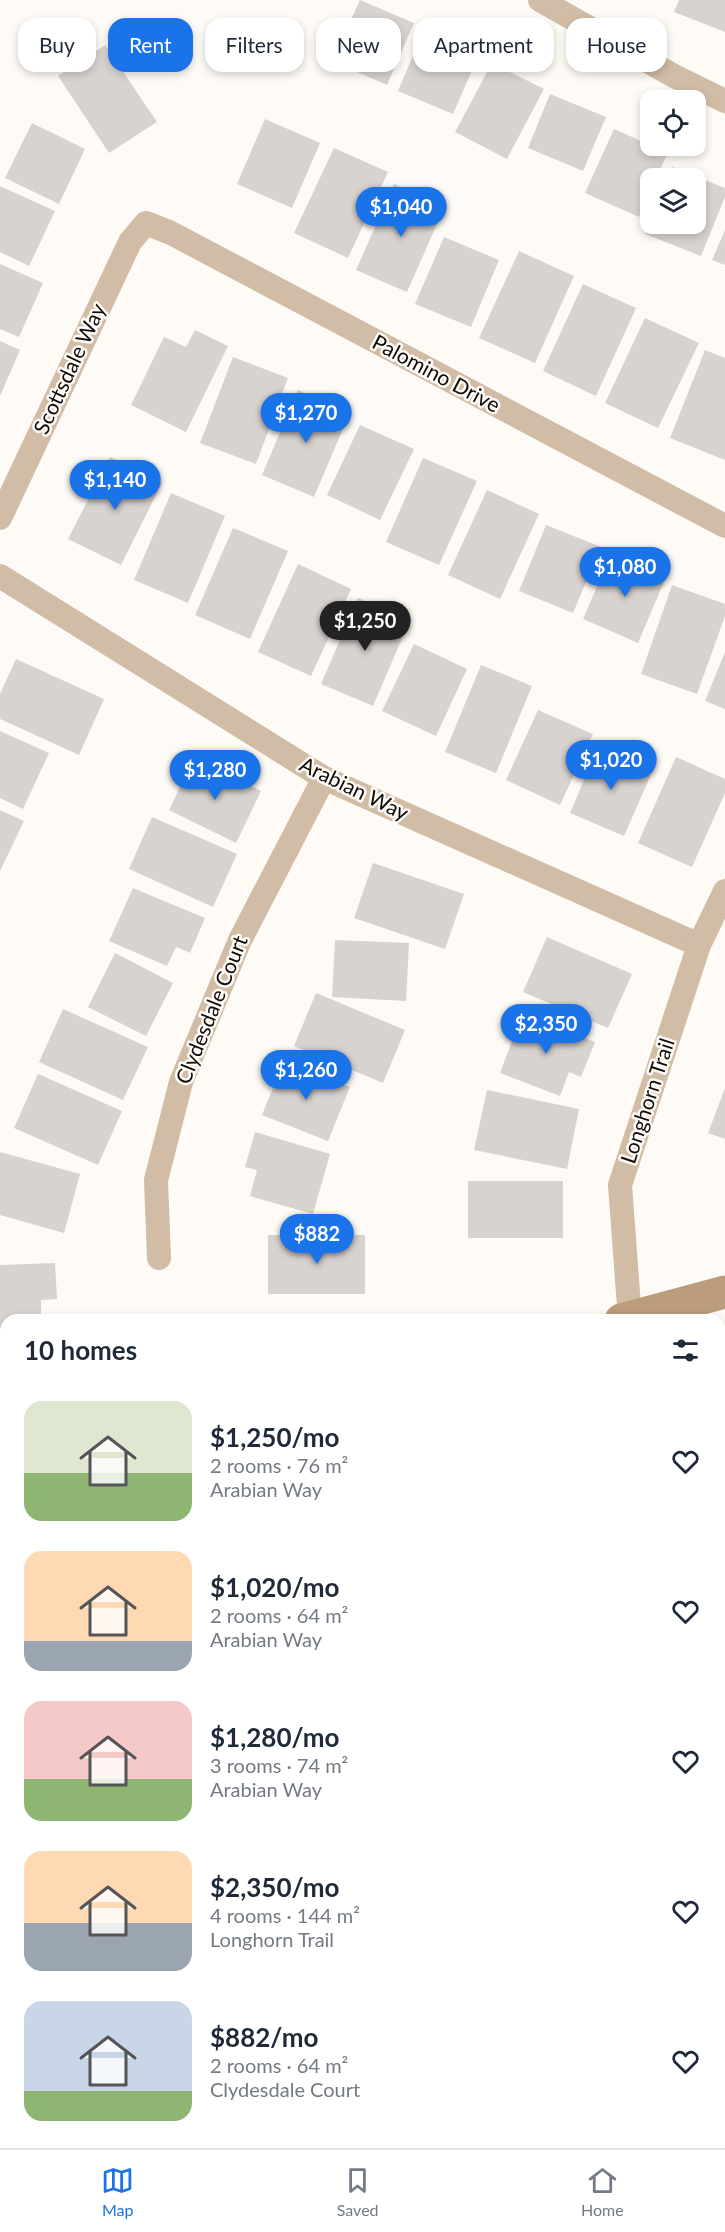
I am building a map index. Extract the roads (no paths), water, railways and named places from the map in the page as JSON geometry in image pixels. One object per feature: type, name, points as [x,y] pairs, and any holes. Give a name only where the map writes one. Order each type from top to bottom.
[{"type":"main road","points":[[645,1314],[725,1292]]},
{"type":"street","points":[[540,0],[674,76],[725,101]]},
{"type":"street","name":"Scottsdale Way","points":[[0,518],[130,242],[146,223]]},
{"type":"street","name":"Palomino Drive","points":[[146,223],[171,233],[725,526]]},
{"type":"street","name":"Arabian Way","points":[[0,576],[324,778],[699,945]]},
{"type":"street","name":"Clydesdale Court","points":[[159,1258],[156,1180],[181,1082],[240,939],[324,778]]},
{"type":"street","name":"Longhorn Trail","points":[[627,1314],[620,1185],[699,945],[725,891]]}]
